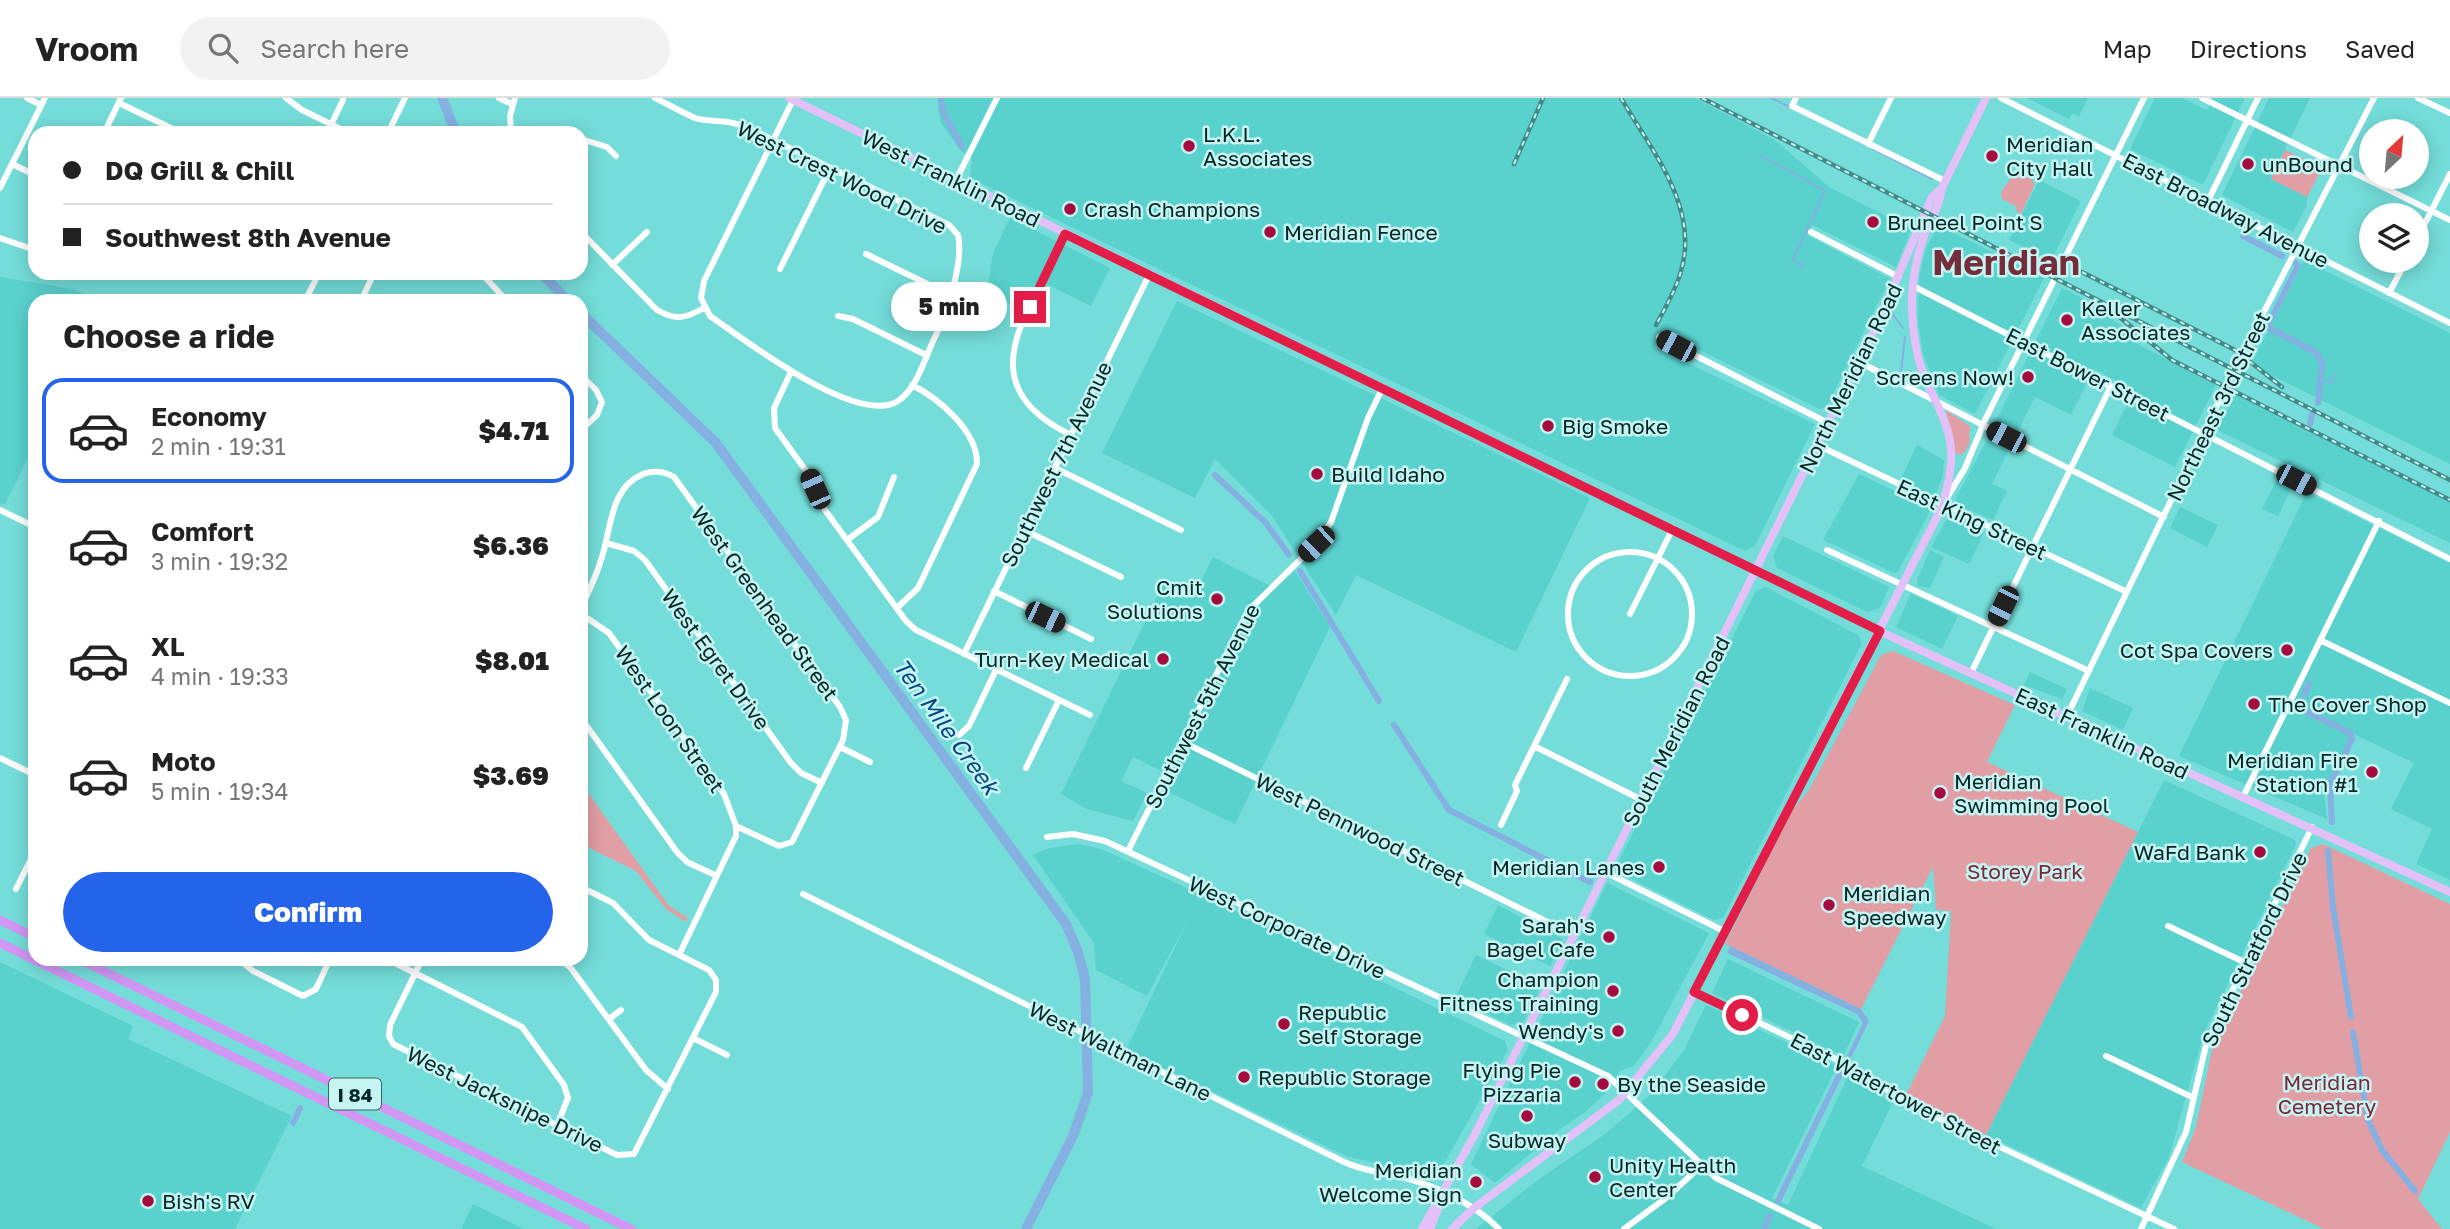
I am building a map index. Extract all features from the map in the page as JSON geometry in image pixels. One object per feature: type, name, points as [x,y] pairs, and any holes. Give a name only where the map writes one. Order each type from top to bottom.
[{"type":"highway","points":[[0,920],[28,934]]},
{"type":"highway","name":"I 84","points":[[0,943],[28,957]]},
{"type":"highway","name":"I 84","points":[[47,966],[586,1229]]},
{"type":"highway","name":"I 84","points":[[93,966],[631,1229]]},
{"type":"main road","name":"North Meridian Road","points":[[1756,569],[1859,362],[1899,277],[1932,197],[1943,184],[1986,98]]},
{"type":"main road","name":"West Franklin Road","points":[[791,99],[1756,569]]},
{"type":"main road","name":"North Meridian Road","points":[[1452,1229],[1474,1208],[1594,1121],[1627,1091],[1673,1034],[1943,505],[1950,475],[1950,443],[1922,370],[1914,339],[1913,286],[1921,246],[1940,201],[1943,184]]},
{"type":"main road","name":"East Franklin Road","points":[[1756,569],[1880,631],[2450,891]]},
{"type":"main road","name":"South Meridian Road","points":[[1422,1229],[1523,1037],[1756,569]]},
{"type":"main road","points":[[1430,1229],[1442,1193]]},
{"type":"street","points":[[27,98],[43,102],[31,126]]},
{"type":"street","points":[[286,98],[335,126]]},
{"type":"street","points":[[391,126],[405,98]]},
{"type":"street","points":[[499,98],[513,101],[511,126]]},
{"type":"street","name":"West Crest Wood Drive","points":[[655,98],[697,119],[733,123],[773,140],[949,225],[959,241],[950,295],[944,319],[912,385]]},
{"type":"street","points":[[956,180],[997,98]]},
{"type":"street","points":[[1796,98],[1792,106],[1943,184]]},
{"type":"street","points":[[1868,144],[1891,98]]},
{"type":"street","name":"East Broadway Avenue","points":[[2001,98],[2450,323]]},
{"type":"street","points":[[1943,505],[1956,486],[2144,98]]},
{"type":"street","points":[[2202,98],[2450,220]]},
{"type":"street","points":[[2208,201],[2258,98]]},
{"type":"street","name":"Northeast 3rd Street","points":[[2067,716],[2204,433],[2374,98]]},
{"type":"street","points":[[2418,98],[2450,113]]},
{"type":"street","points":[[791,99],[704,281],[704,308],[710,316],[791,372],[872,406],[892,404],[904,396],[912,385],[936,399],[969,438],[976,450],[977,464],[918,588],[897,608]]},
{"type":"street","points":[[331,124],[343,100]]},
{"type":"street","points":[[108,126],[120,101],[167,126]]},
{"type":"street","points":[[0,188],[28,132]]},
{"type":"street","points":[[588,141],[607,147],[616,156]]},
{"type":"street","points":[[12,164],[28,172]]},
{"type":"street","points":[[780,269],[830,168]]},
{"type":"street","points":[[2429,215],[2450,174]]},
{"type":"street","points":[[1811,232],[1899,277]]},
{"type":"street","points":[[612,265],[647,233]]},
{"type":"street","points":[[1065,234],[1022,324],[1011,352],[1011,364],[1017,387],[1034,409],[1052,425],[1071,435]]},
{"type":"street","points":[[0,238],[28,248]]},
{"type":"street","points":[[588,239],[668,317],[690,316],[704,308]]},
{"type":"street","points":[[866,254],[950,295]]},
{"type":"street","points":[[2389,293],[2400,273]]},
{"type":"street","name":"Southwest 7th Avenue","points":[[964,654],[1149,275]]},
{"type":"street","points":[[488,280],[500,294]]},
{"type":"street","name":"East Bower Street","points":[[1913,286],[2450,559]]},
{"type":"street","points":[[838,316],[853,319],[926,355]]},
{"type":"street","points":[[1659,337],[1828,423]]},
{"type":"street","points":[[1859,362],[2164,517]]},
{"type":"street","points":[[791,372],[774,408],[775,428],[805,469],[825,510],[916,630],[1090,715]]},
{"type":"street","points":[[588,382],[596,390],[601,402],[597,415],[588,423]]},
{"type":"street","points":[[1971,673],[2111,386]]},
{"type":"street","name":"Southwest 5th Avenue","points":[[1128,851],[1248,611],[1316,544],[1331,522],[1367,418],[1383,387]]},
{"type":"street","name":"East King Street","points":[[1817,446],[2127,592]]},
{"type":"street","points":[[1055,468],[1181,530]]},
{"type":"street","name":"West Greenhead Street","points":[[606,543],[617,498],[623,486],[649,472],[668,474],[679,482],[840,707],[846,727],[840,747]]},
{"type":"street","points":[[847,540],[878,517],[894,477]]},
{"type":"street","points":[[0,510],[28,524]]},
{"type":"street","points":[[2243,797],[2379,521]]},
{"type":"street","points":[[1630,614],[1673,527]]},
{"type":"street","points":[[1024,530],[1121,577]]},
{"type":"street","points":[[588,592],[606,543]]},
{"type":"street","name":"West Egret Drive","points":[[606,543],[635,551],[645,559],[791,763],[801,773],[822,783]]},
{"type":"street","points":[[1827,550],[2089,671]]},
{"type":"street","points":[[1638,552],[1658,558],[1675,570],[1689,594],[1692,621],[1683,647],[1663,667],[1637,676],[1623,676],[1597,667],[1577,648],[1571,635],[1567,607],[1577,580],[1597,560],[1610,555],[1638,552]]},
{"type":"street","points":[[994,592],[1091,639]]},
{"type":"street","name":"West Loon Street","points":[[588,616],[609,633],[724,794],[736,826]]},
{"type":"street","points":[[2320,640],[2450,703]]},
{"type":"street","points":[[959,735],[969,726],[996,670]]},
{"type":"street","points":[[1501,825],[1534,746],[1567,679]]},
{"type":"street","points":[[1026,768],[1059,700]]},
{"type":"street","points":[[588,728],[677,852],[687,862],[717,877]]},
{"type":"street","name":"West Pennwood Street","points":[[1183,742],[1574,935]]},
{"type":"street","points":[[1534,746],[1642,800]]},
{"type":"street","points":[[678,955],[736,836],[736,826],[779,846],[787,845],[796,836],[840,747],[870,762]]},
{"type":"street","points":[[0,758],[28,772]]},
{"type":"street","name":"South Stratford Drive","points":[[2141,1229],[2186,1132],[2206,1045],[2312,827]]},
{"type":"street","name":"West Corporate Drive","points":[[1047,837],[1085,835],[1128,851],[1387,975],[1608,1076],[1627,1091],[1701,1166],[1728,1187],[1819,1229]]},
{"type":"street","points":[[16,889],[28,864]]},
{"type":"street","points":[[1605,872],[1724,931]]},
{"type":"street","points":[[568,966],[646,1070],[668,1089],[716,992],[716,980],[709,970],[643,937],[613,903],[588,890]]},
{"type":"street","name":"West Waltman Lane","points":[[803,894],[1343,1162],[1400,1177],[1474,1208],[1499,1229]]},
{"type":"street","points":[[2168,926],[2246,963]]},
{"type":"street","points":[[247,966],[303,996],[310,995],[326,966]]},
{"type":"street","points":[[402,966],[522,1027],[564,1085],[568,1098],[557,1125]]},
{"type":"street","points":[[416,973],[419,966]]},
{"type":"street","name":"West Jacksnipe Drive","points":[[416,973],[390,1025],[389,1036],[393,1044],[557,1125],[626,1156],[639,1149],[668,1089]]},
{"type":"street","name":"East Watertower Street","points":[[1694,992],[1829,1056],[1908,1104],[2174,1229]]},
{"type":"street","points":[[609,1019],[621,1010]]},
{"type":"street","points":[[693,1038],[727,1055]]},
{"type":"street","points":[[2106,1056],[2194,1098]]},
{"type":"street","points":[[1624,1229],[1667,1198],[1701,1166]]},
{"type":"shaded area","points":[[937,98],[1695,98],[1775,140],[1829,187],[1911,229],[1896,267],[1812,225],[1807,235],[1890,279],[1827,406],[1819,409],[1663,332],[1654,347],[1815,424],[1755,546],[1745,551],[970,178],[972,157],[961,151],[941,123]]},
{"type":"shaded area","points":[[2027,98],[2088,98],[2079,116],[2072,113],[2069,119]]},
{"type":"shaded area","points":[[2155,98],[2182,98],[2207,110],[2213,98],[2245,98],[2203,185],[2130,149]]},
{"type":"shaded area","points":[[2269,98],[2310,98],[2271,178],[2307,197],[2307,205],[2293,232],[2222,195]]},
{"type":"shaded area","points":[[2039,180],[2081,201],[2051,261],[2009,240]]},
{"type":"shaded area","points":[[1010,218],[1110,268],[1091,306],[1038,280],[1022,310],[987,293],[993,253]]},
{"type":"shaded area","points":[[1938,225],[2044,278],[1975,414],[1939,395],[1922,351],[1918,321],[1919,277],[1926,249]]},
{"type":"shaded area","points":[[2304,260],[2450,333],[2450,464],[2251,365]]},
{"type":"shaded area","points":[[0,277],[73,289],[83,294],[28,294],[28,457],[5,505],[0,503]]},
{"type":"shaded area","points":[[2062,288],[2090,302],[2125,329],[2132,341],[2216,385],[2175,467],[2112,435],[2134,390],[2094,369],[2071,415],[2035,397],[2016,435],[1995,423]]},
{"type":"shaded area","points":[[1177,301],[1590,498],[1516,652],[1356,575],[1336,615],[1272,516],[1215,459],[1195,498],[1102,453]]},
{"type":"shaded area","points":[[2236,395],[2450,498],[2450,543],[2217,430]]},
{"type":"shaded area","points":[[1990,434],[2011,445],[1992,484],[2007,491],[1993,520],[1957,505],[1955,500]]},
{"type":"shaded area","points":[[1917,445],[1944,460],[1943,475],[1929,513],[1898,572],[1894,573],[1823,540],[1859,474],[1895,491]]},
{"type":"shaded area","points":[[2278,477],[2293,485],[2278,516],[2262,509]]},
{"type":"shaded area","points":[[2307,492],[2450,563],[2450,880],[2416,864],[2432,829],[2391,809],[2414,763],[2354,734],[2324,793],[2327,819],[2179,756]]},
{"type":"shaded area","points":[[2180,507],[2218,525],[2207,547],[2170,528]]},
{"type":"shaded area","points":[[1948,517],[1984,533],[1969,564],[1931,547]]},
{"type":"shaded area","points":[[1783,536],[1889,587],[1880,608],[1867,612],[1777,568],[1773,556]]},
{"type":"shaded area","points":[[1930,550],[1944,557],[1930,588],[1917,586],[1917,580]]},
{"type":"shaded area","points":[[1213,557],[1274,588],[1295,571],[1330,627],[1235,824],[1166,791],[1173,777],[1133,757],[1121,781],[1147,793],[1133,821],[1087,809],[1061,794],[1165,581],[1194,595]]},
{"type":"shaded area","points":[[1766,587],[1858,635],[1862,643],[1723,918],[1714,920],[1614,870],[1756,591]]},
{"type":"shaded area","points":[[1911,593],[1958,616],[1942,649],[1896,627]]},
{"type":"shaded area","points":[[2030,672],[2067,689],[2062,699],[2024,685]]},
{"type":"shaded area","points":[[2090,688],[2133,708],[2123,730],[2082,711]]},
{"type":"shaded area","points":[[2164,780],[2295,840],[2296,844],[2204,1033],[2169,1157],[2141,1208],[1986,1135]]},
{"type":"shaded area","name":"Republic Self Storage","points":[[1078,844],[1101,849],[1200,894],[1505,1041],[1508,1050],[1436,1178],[1346,1156],[1126,1050],[1188,920],[1147,996],[1096,970],[1094,943],[1033,855],[1049,848]]},
{"type":"shaded area","points":[[1607,883],[1709,933],[1654,1037],[1640,1058],[1633,1066],[1620,1071],[1605,1094],[1585,1112],[1495,1183],[1471,1164]]},
{"type":"shaded area","points":[[1498,905],[1563,939],[1550,966],[1484,934]]},
{"type":"shaded area","points":[[1730,946],[1861,1009],[1869,1021],[1851,1058],[1847,1056],[1863,1023],[1857,1014],[1727,953]]},
{"type":"shaded area","points":[[1476,955],[1541,986],[1523,1023],[1511,1025],[1455,998]]},
{"type":"shaded area","points":[[1728,959],[1859,1022],[1843,1056],[1712,993]]},
{"type":"shaded area","points":[[0,962],[133,1026],[128,1039],[292,1116],[235,1229],[0,1229]]},
{"type":"shaded area","points":[[1706,1005],[1837,1066],[1772,1198],[1788,1205],[1849,1074],[1892,1104],[1862,1166],[1996,1229],[1476,1229],[1539,1179],[1604,1135],[1651,1094],[1684,1050]]},
{"type":"shaded area","points":[[473,1204],[524,1229],[461,1229]]},
{"type":"green space","points":[[2285,150],[2322,168],[2307,197],[2271,179]]},
{"type":"green space","points":[[2027,174],[2035,184],[2021,214],[2016,211],[2017,207],[2002,199],[2001,192],[2011,178]]},
{"type":"green space","points":[[1946,410],[1970,426],[1969,445],[1962,455],[1955,453]]},
{"type":"green space","name":"Storey Park","points":[[1893,651],[2015,705],[1987,762],[2138,832],[1986,1135],[1905,1097],[1945,1016],[1951,911],[1936,910],[1933,867],[1861,1009],[1725,944],[1792,811],[1809,790],[1881,655]]},
{"type":"green space","points":[[588,793],[669,906],[688,918],[686,922],[666,909],[636,871],[588,847]]},
{"type":"green space","name":"Meridian Cemetery","points":[[2323,844],[2450,904],[2450,1132],[2418,1199],[2442,1229],[2324,1229],[2182,1162],[2196,1127],[2212,1050],[2311,848]]},
{"type":"waterway","name":"Ten Mile Creek","points":[[442,98],[453,126]]},
{"type":"waterway","points":[[941,98],[943,112],[962,147]]},
{"type":"waterway","points":[[1771,98],[1790,107]]},
{"type":"waterway","points":[[1873,149],[1932,179]]},
{"type":"waterway","points":[[1760,155],[1825,191],[1793,259],[1803,267]]},
{"type":"waterway","points":[[2243,236],[2282,256]]},
{"type":"waterway","points":[[2291,279],[2298,265],[2295,263]]},
{"type":"waterway","name":"Ten Mile Creek","points":[[548,280],[561,294]]},
{"type":"waterway","points":[[2289,283],[2267,327],[2315,352],[2322,362]]},
{"type":"waterway","points":[[1891,312],[1903,328]]},
{"type":"waterway","name":"Ten Mile Creek","points":[[588,320],[716,443],[1066,924],[1078,952],[1085,979],[1088,1093],[1073,1136],[1026,1229]]},
{"type":"waterway","points":[[1901,372],[1905,337]]},
{"type":"waterway","points":[[2318,403],[2322,367]]},
{"type":"waterway","points":[[2326,380],[2332,383],[2335,375]]},
{"type":"waterway","points":[[2310,424],[2312,414]]},
{"type":"waterway","points":[[1215,475],[1266,523],[1289,555]]},
{"type":"waterway","points":[[1300,571],[1379,701]]},
{"type":"waterway","points":[[2305,693],[2309,684]]},
{"type":"waterway","points":[[2302,699],[2300,703],[2303,710],[2350,733],[2352,739],[2330,784],[2332,822]]},
{"type":"waterway","points":[[1394,725],[1449,810],[1590,882]]},
{"type":"waterway","points":[[2328,851],[2333,907],[2351,1017]]},
{"type":"waterway","points":[[2353,1032],[2368,1120],[2382,1150],[2415,1191]]},
{"type":"waterway","points":[[1778,1201],[1841,1072]]},
{"type":"waterway","points":[[293,1123],[300,1108]]},
{"type":"waterway","points":[[1764,1229],[1770,1216]]},
{"type":"railway","points":[[1514,164],[1543,98]]},
{"type":"railway","points":[[1621,98],[1669,180],[1684,224],[1685,247],[1681,271],[1656,325]]},
{"type":"railway","points":[[1702,98],[2450,480]]},
{"type":"railway","points":[[2082,272],[2235,350],[2282,387]]},
{"type":"railway","points":[[2117,315],[2172,360],[2450,500]]},
{"type":"place","name":"L.K.L. Associates","points":[[1189,146]]},
{"type":"place","name":"Meridian City Hall","points":[[1992,156]]},
{"type":"place","name":"unBound","points":[[2248,164]]},
{"type":"place","name":"Crash Champions","points":[[1070,209]]},
{"type":"place","name":"Bruneel Point S","points":[[1873,222]]},
{"type":"place","name":"Meridian Fence","points":[[1270,232]]},
{"type":"place","name":"Keller Associates","points":[[2067,320]]},
{"type":"place","name":"Screens Now!","points":[[2028,377]]},
{"type":"place","name":"Big Smoke","points":[[1548,426]]},
{"type":"place","name":"Build Idaho","points":[[1317,474]]},
{"type":"place","name":"Cmit Solutions","points":[[1217,599]]},
{"type":"place","name":"Cot Spa Covers","points":[[2287,650]]},
{"type":"place","name":"Turn-Key Medical","points":[[1163,659]]},
{"type":"place","name":"The Cover Shop","points":[[2254,704]]},
{"type":"place","name":"Meridian Fire Station #1","points":[[2372,772]]},
{"type":"place","name":"Meridian Swimming Pool","points":[[1940,793]]},
{"type":"place","name":"WaFd Bank","points":[[2260,852]]},
{"type":"place","name":"Meridian Lanes","points":[[1659,867]]},
{"type":"place","name":"Meridian Speedway","points":[[1829,905]]},
{"type":"place","name":"Sarah's Bagel Cafe","points":[[1609,937]]},
{"type":"place","name":"Champion Fitness Training","points":[[1613,991]]},
{"type":"place","name":"Republic Self Storage","points":[[1284,1024]]},
{"type":"place","name":"Wendy's","points":[[1618,1031]]},
{"type":"place","name":"Republic Storage","points":[[1244,1077]]},
{"type":"place","name":"Flying Pie Pizzaria","points":[[1575,1082]]},
{"type":"place","name":"By the Seaside","points":[[1603,1084]]},
{"type":"place","name":"Subway","points":[[1527,1116]]},
{"type":"place","name":"Unity Health Center","points":[[1595,1177]]},
{"type":"place","name":"Meridian Welcome Sign","points":[[1476,1182]]},
{"type":"place","name":"Bish's RV","points":[[148,1201]]},
{"type":"district","name":"Meridian","points":[[2006,262]]},
{"type":"route","points":[[1030,307],[1065,234],[1293,346],[1411,400],[1880,631],[1694,992],[1742,1015]]}]
